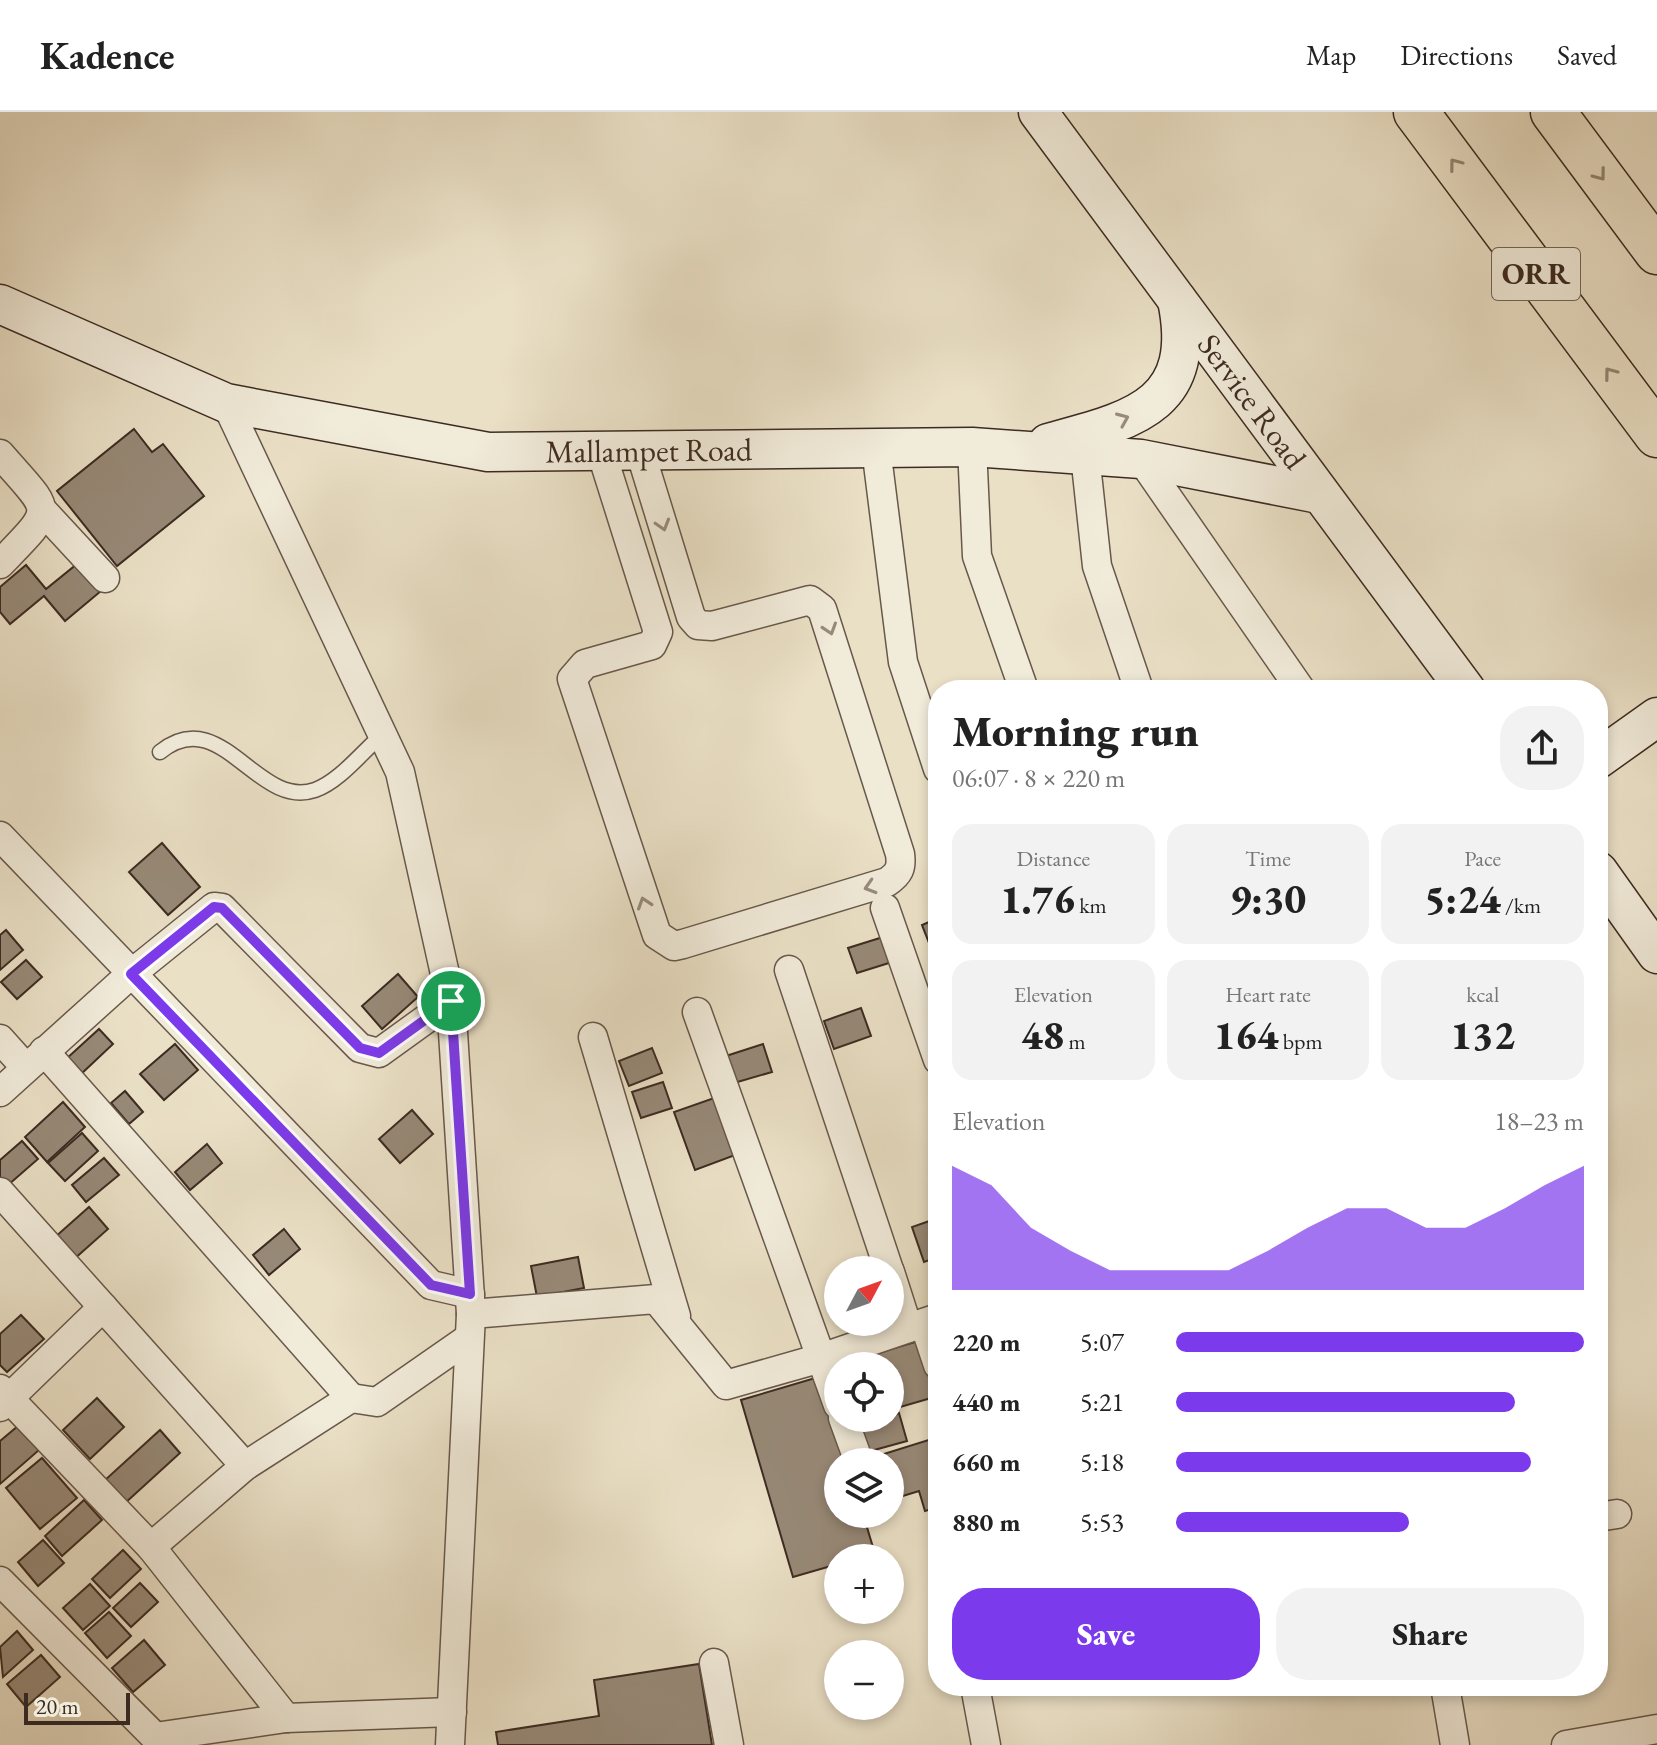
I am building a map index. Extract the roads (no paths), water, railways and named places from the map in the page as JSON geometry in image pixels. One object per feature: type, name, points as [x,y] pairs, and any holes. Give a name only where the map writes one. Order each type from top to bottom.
[{"type":"highway","name":"ORR","points":[[1416,112],[1657,435]]},
{"type":"highway","points":[[1553,112],[1657,252]]},
{"type":"main road","name":"Service Road","points":[[1038,112],[1458,680]]},
{"type":"main road","points":[[1022,451],[1101,428],[1160,399],[1170,385],[1181,354],[1183,329],[1176,296]]},
{"type":"main road","name":"Mallampet Road","points":[[0,304],[226,403],[488,452],[972,447],[1141,459],[1319,494]]},
{"type":"main road","points":[[1608,752],[1657,717]]},
{"type":"main road","points":[[1608,885],[1657,954]]},
{"type":"street","points":[[226,403],[400,772],[451,1001],[470,1315],[450,1745]]},
{"type":"street","points":[[972,447],[977,556],[1020,680]]},
{"type":"street","points":[[876,448],[903,662],[928,738]]},
{"type":"street","points":[[601,451],[658,632],[652,645],[585,664],[572,679],[657,935],[674,946],[683,944],[887,882],[896,876],[902,865],[900,854],[822,609],[810,600],[712,626],[698,625],[691,617],[640,451]]},
{"type":"street","points":[[0,454],[38,498],[43,511],[105,578]]},
{"type":"street","points":[[1085,455],[1097,566],[1136,680]]},
{"type":"street","points":[[1141,459],[1294,680]]},
{"type":"street","points":[[0,564],[42,521],[43,511]]},
{"type":"street","points":[[0,836],[431,1285],[470,1315]]},
{"type":"street","points":[[0,1092],[131,974],[214,907],[222,908],[360,1048],[369,1052],[379,1053],[451,1001]]},
{"type":"street","points":[[885,908],[928,1031]]},
{"type":"street","points":[[789,970],[885,1256]]},
{"type":"street","points":[[697,1012],[824,1366]]},
{"type":"street","points":[[593,1037],[680,1328]]},
{"type":"street","points":[[0,1039],[35,1060],[351,1398],[377,1402],[470,1315],[656,1299],[726,1385],[821,1358],[923,1323],[904,1293]]},
{"type":"street","points":[[0,1192],[245,1466]]},
{"type":"street","points":[[103,1307],[3,1398],[151,1547],[286,1718]]},
{"type":"street","points":[[151,1547],[245,1466],[351,1398]]},
{"type":"street","points":[[0,1581],[155,1737],[286,1718],[452,1712]]},
{"type":"street","points":[[714,1663],[729,1745]]},
{"type":"street","points":[[977,1696],[986,1745]]},
{"type":"street","points":[[1447,1696],[1455,1745]]},
{"type":"street","points":[[1566,1745],[1657,1729]]},
{"type":"lane","points":[[160,752],[172,742],[190,738],[211,742],[274,784],[296,792],[313,790],[329,782],[382,735]]}]
